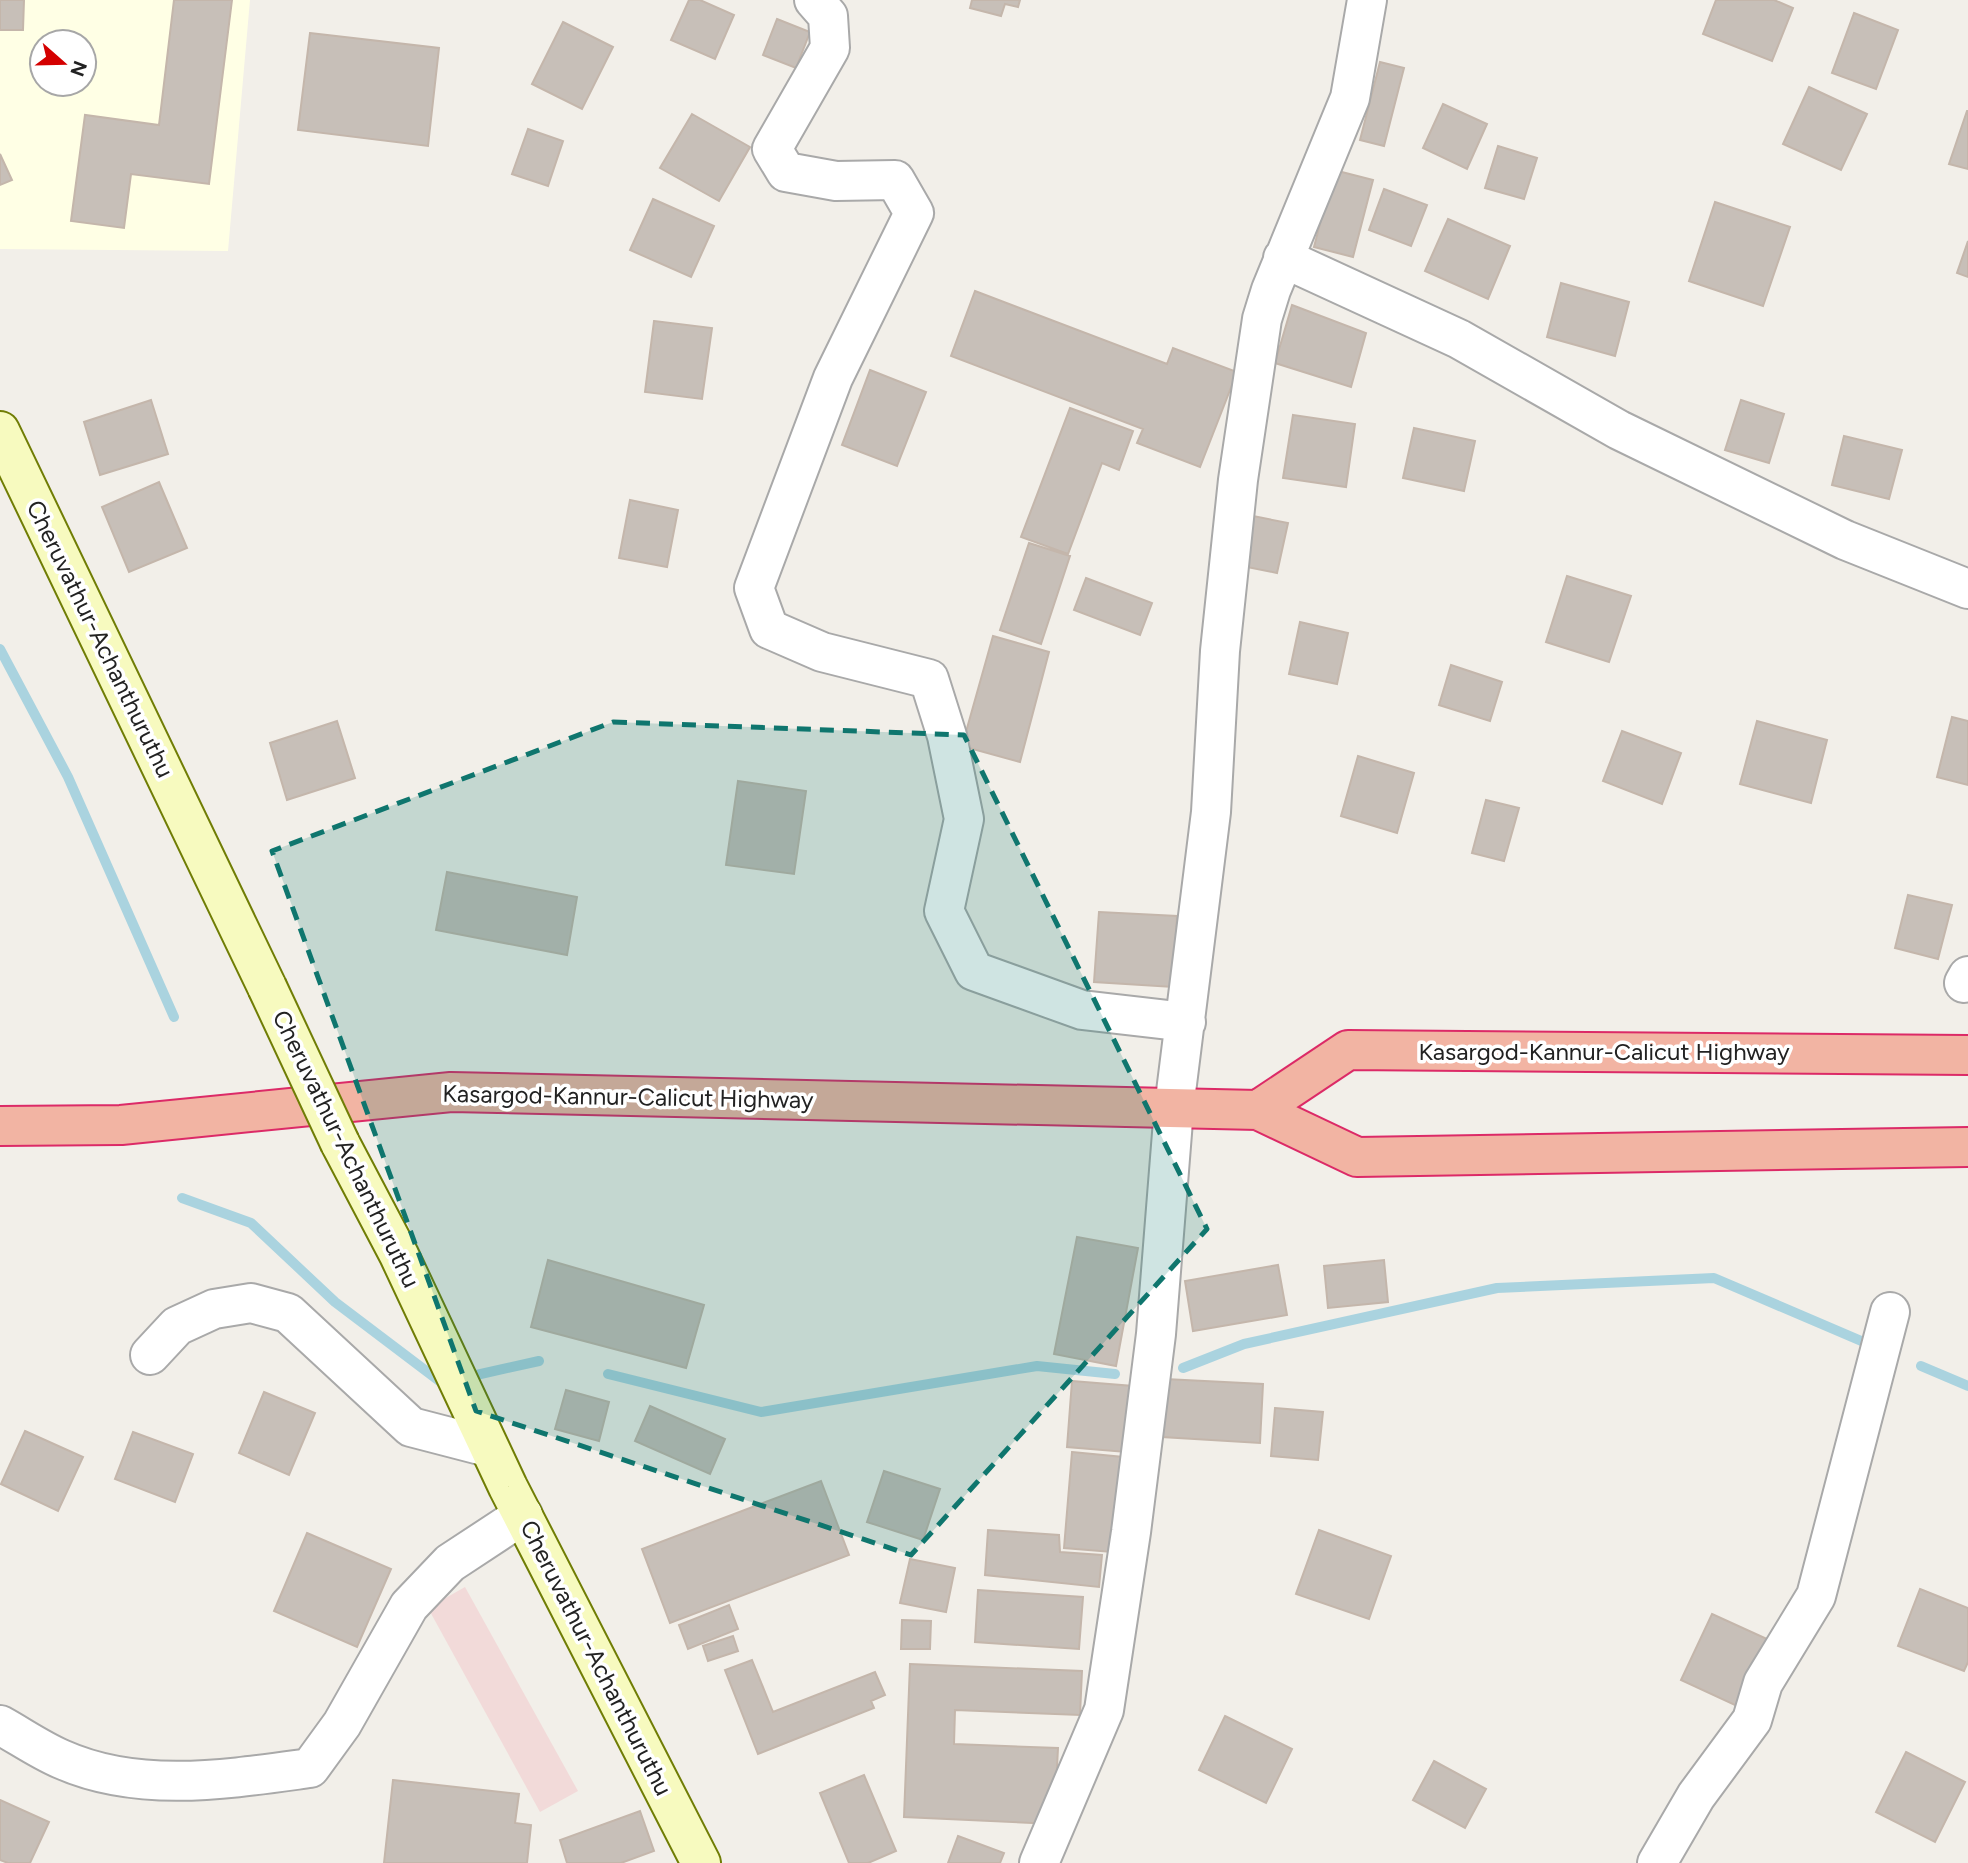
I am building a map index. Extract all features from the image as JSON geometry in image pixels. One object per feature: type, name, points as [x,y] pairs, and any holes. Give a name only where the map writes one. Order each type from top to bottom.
[{"type":"highway","name":"Kasargod-Kannur-Calicut Highway","points":[[1258,1110],[1348,1050],[1968,1055]]},
{"type":"highway","name":"Kasargod-Kannur-Calicut Highway","points":[[0,1126],[121,1125],[452,1092],[1258,1110],[1357,1157],[1968,1147]]},
{"type":"main road","name":"Cheruvathur-Achanthuruthu","points":[[0,431],[340,1143],[399,1255],[485,1440],[701,1863]]},
{"type":"street","points":[[814,0],[828,16],[830,48],[772,149],[786,172],[836,181],[895,180],[914,213],[833,378],[754,588],[769,629],[822,652],[929,679],[947,736],[964,819],[944,911],[974,971],[1082,1010],[1186,1022]]},
{"type":"street","points":[[1039,1863],[1104,1710],[1156,1334],[1174,1108],[1211,812],[1220,651],[1238,480],[1262,319],[1283,258],[1350,98],[1367,0]]},
{"type":"street","points":[[1283,258],[1459,339],[1619,430],[1845,540],[1968,589]]},
{"type":"street","points":[[150,1355],[177,1326],[214,1309],[251,1303],[288,1313],[411,1427],[485,1440]]},
{"type":"street","points":[[1657,1863],[1696,1796],[1752,1720],[1763,1684],[1816,1596],[1890,1312]]},
{"type":"street","points":[[0,1725],[62,1760],[123,1777],[192,1782],[310,1768],[342,1724],[409,1606],[450,1563],[523,1515]]},
{"type":"highlighted area","points":[[613,722],[964,735],[1207,1229],[911,1555],[476,1411],[272,851]]},
{"type":"shaded area","points":[[0,0],[250,0],[228,251],[0,249]]},
{"type":"shaded area","points":[[465,1587],[578,1791],[540,1812],[428,1608]]},
{"type":"building","points":[[0,0],[24,0],[23,30],[0,30]]},
{"type":"building","points":[[174,0],[232,0],[209,184],[131,174],[124,228],[71,221],[85,115],[159,125]]},
{"type":"building","points":[[689,0],[700,0],[734,15],[715,59],[671,40]]},
{"type":"building","points":[[972,0],[1020,0],[1018,7],[1005,4],[1001,16],[970,8]]},
{"type":"building","points":[[1716,0],[1774,0],[1793,8],[1772,61],[1703,34]]},
{"type":"building","points":[[1854,13],[1898,30],[1876,89],[1832,73]]},
{"type":"building","points":[[777,19],[810,32],[796,68],[763,55]]},
{"type":"building","points":[[563,22],[613,47],[582,109],[532,84]]},
{"type":"building","points":[[310,33],[439,48],[428,146],[298,130]]},
{"type":"building","points":[[1380,62],[1404,68],[1384,146],[1360,140]]},
{"type":"building","points":[[1809,87],[1867,114],[1841,170],[1783,144]]},
{"type":"building","points":[[1443,104],[1487,124],[1467,169],[1423,148]]},
{"type":"building","points":[[1968,111],[1968,169],[1949,164]]},
{"type":"building","points":[[692,114],[750,147],[719,201],[660,168]]},
{"type":"building","points":[[528,129],[563,141],[548,186],[512,174]]},
{"type":"building","points":[[1498,146],[1537,158],[1524,199],[1485,188]]},
{"type":"building","points":[[0,154],[12,180],[0,185]]},
{"type":"building","points":[[1334,170],[1373,180],[1353,257],[1314,247]]},
{"type":"building","points":[[1384,189],[1427,205],[1411,246],[1369,230]]},
{"type":"building","points":[[653,199],[714,226],[691,277],[630,250]]},
{"type":"building","points":[[1715,202],[1790,227],[1763,306],[1689,281]]},
{"type":"building","points":[[1448,219],[1510,246],[1488,299],[1425,271]]},
{"type":"building","points":[[1968,241],[1968,277],[1957,273]]},
{"type":"building","points":[[1561,283],[1629,302],[1615,356],[1547,337]]},
{"type":"building","points":[[975,291],[1167,364],[1173,348],[1237,372],[1200,467],[1137,443],[1143,429],[951,356]]},
{"type":"building","points":[[1292,305],[1366,333],[1351,387],[1275,363]]},
{"type":"building","points":[[654,321],[712,328],[702,399],[645,392]]},
{"type":"building","points":[[870,370],[926,392],[897,466],[842,445]]},
{"type":"building","points":[[151,400],[168,454],[100,475],[84,422]]},
{"type":"building","points":[[1741,400],[1784,414],[1769,463],[1725,450]]},
{"type":"building","points":[[1070,408],[1133,431],[1119,470],[1102,463],[1068,554],[1021,537]]},
{"type":"building","points":[[1293,415],[1355,424],[1346,487],[1283,478]]},
{"type":"building","points":[[1414,428],[1475,441],[1464,491],[1403,478]]},
{"type":"building","points":[[1844,436],[1902,450],[1889,499],[1832,485]]},
{"type":"building","points":[[159,482],[187,548],[129,572],[102,507]]},
{"type":"building","points":[[630,500],[678,510],[667,567],[619,558]]},
{"type":"building","points":[[1248,515],[1288,523],[1277,573],[1237,565]]},
{"type":"building","points":[[1029,543],[1070,556],[1041,644],[1000,630]]},
{"type":"building","points":[[1567,576],[1631,596],[1609,662],[1546,642]]},
{"type":"building","points":[[1086,578],[1152,603],[1140,635],[1074,610]]},
{"type":"building","points":[[1300,622],[1348,633],[1337,684],[1289,674]]},
{"type":"building","points":[[993,636],[1049,652],[1020,762],[962,746]]},
{"type":"building","points":[[1451,665],[1502,682],[1490,721],[1439,705]]},
{"type":"building","points":[[1952,717],[1968,721],[1968,785],[1937,777]]},
{"type":"building","points":[[337,721],[355,778],[287,800],[270,743]]},
{"type":"building","points":[[1757,721],[1827,740],[1811,803],[1740,784]]},
{"type":"building","points":[[1622,731],[1681,753],[1662,804],[1603,781]]},
{"type":"building","points":[[1358,756],[1414,773],[1397,833],[1341,816]]},
{"type":"building","points":[[738,781],[806,791],[794,874],[726,865]]},
{"type":"building","points":[[1486,800],[1519,808],[1504,861],[1472,853]]},
{"type":"building","points":[[447,872],[577,897],[567,955],[436,930]]},
{"type":"building","points":[[1908,895],[1952,905],[1938,959],[1895,948]]},
{"type":"building","points":[[1099,912],[1177,916],[1173,987],[1094,982]]},
{"type":"building","points":[[1077,1237],[1138,1248],[1116,1366],[1054,1354]]},
{"type":"building","points":[[548,1260],[704,1305],[686,1368],[531,1327]]},
{"type":"building","points":[[1384,1260],[1388,1302],[1328,1308],[1324,1266]]},
{"type":"building","points":[[1278,1265],[1287,1315],[1193,1331],[1185,1281]]},
{"type":"building","points":[[1165,1379],[1263,1384],[1260,1443],[1162,1437]]},
{"type":"building","points":[[1072,1381],[1133,1386],[1126,1452],[1067,1447]]},
{"type":"building","points":[[566,1390],[609,1402],[599,1441],[555,1429]]},
{"type":"building","points":[[264,1392],[315,1413],[289,1475],[239,1453]]},
{"type":"building","points":[[650,1406],[725,1439],[710,1474],[635,1441]]},
{"type":"building","points":[[1275,1408],[1323,1412],[1318,1460],[1271,1456]]},
{"type":"building","points":[[25,1431],[83,1457],[58,1511],[1,1484]]},
{"type":"building","points":[[133,1432],[193,1454],[175,1502],[115,1479]]},
{"type":"building","points":[[1072,1452],[1123,1457],[1112,1552],[1064,1548]]},
{"type":"building","points":[[884,1471],[940,1489],[923,1540],[867,1522]]},
{"type":"building","points":[[821,1481],[849,1555],[670,1623],[642,1549]]},
{"type":"building","points":[[988,1530],[1059,1535],[1060,1552],[1102,1555],[1099,1587],[985,1575]]},
{"type":"building","points":[[1319,1530],[1391,1556],[1369,1619],[1296,1594]]},
{"type":"building","points":[[307,1533],[391,1569],[357,1647],[274,1611]]},
{"type":"building","points":[[910,1559],[955,1568],[946,1612],[900,1603]]},
{"type":"building","points":[[1920,1589],[1968,1608],[1968,1662],[1964,1671],[1898,1646]]},
{"type":"building","points":[[978,1590],[1083,1597],[1079,1649],[975,1642]]},
{"type":"building","points":[[729,1605],[738,1629],[688,1649],[679,1625]]},
{"type":"building","points":[[1712,1614],[1767,1639],[1737,1706],[1681,1680]]},
{"type":"building","points":[[902,1620],[931,1621],[930,1649],[901,1649]]},
{"type":"building","points":[[733,1636],[738,1651],[708,1661],[703,1646]]},
{"type":"building","points":[[752,1660],[773,1712],[875,1672],[885,1695],[871,1701],[874,1708],[758,1754],[725,1670]]},
{"type":"building","points":[[910,1664],[1082,1671],[1080,1715],[955,1710],[954,1744],[1058,1748],[1054,1824],[904,1817]]},
{"type":"building","points":[[1225,1716],[1292,1749],[1266,1803],[1199,1770]]},
{"type":"building","points":[[1906,1752],[1965,1782],[1935,1842],[1876,1812]]},
{"type":"building","points":[[1434,1761],[1486,1789],[1465,1828],[1413,1800]]},
{"type":"building","points":[[864,1775],[896,1851],[868,1863],[849,1863],[820,1793]]},
{"type":"building","points":[[393,1780],[519,1794],[515,1823],[531,1825],[527,1863],[384,1863]]},
{"type":"building","points":[[0,1800],[49,1822],[30,1863],[8,1863],[0,1860]]},
{"type":"building","points":[[640,1811],[654,1851],[621,1863],[567,1863],[560,1840]]},
{"type":"building","points":[[958,1836],[1004,1853],[1000,1863],[948,1863]]},
{"type":"waterway","points":[[0,649],[68,777],[174,1017]]},
{"type":"waterway","points":[[182,1198],[251,1223],[335,1302],[442,1383],[447,1382]]},
{"type":"waterway","points":[[1183,1368],[1244,1344],[1497,1288],[1714,1278],[1873,1346]]},
{"type":"waterway","points":[[463,1378],[539,1361]]},
{"type":"waterway","points":[[608,1374],[761,1412],[1037,1366],[1115,1374]]},
{"type":"waterway","points":[[1921,1366],[1968,1386]]}]
